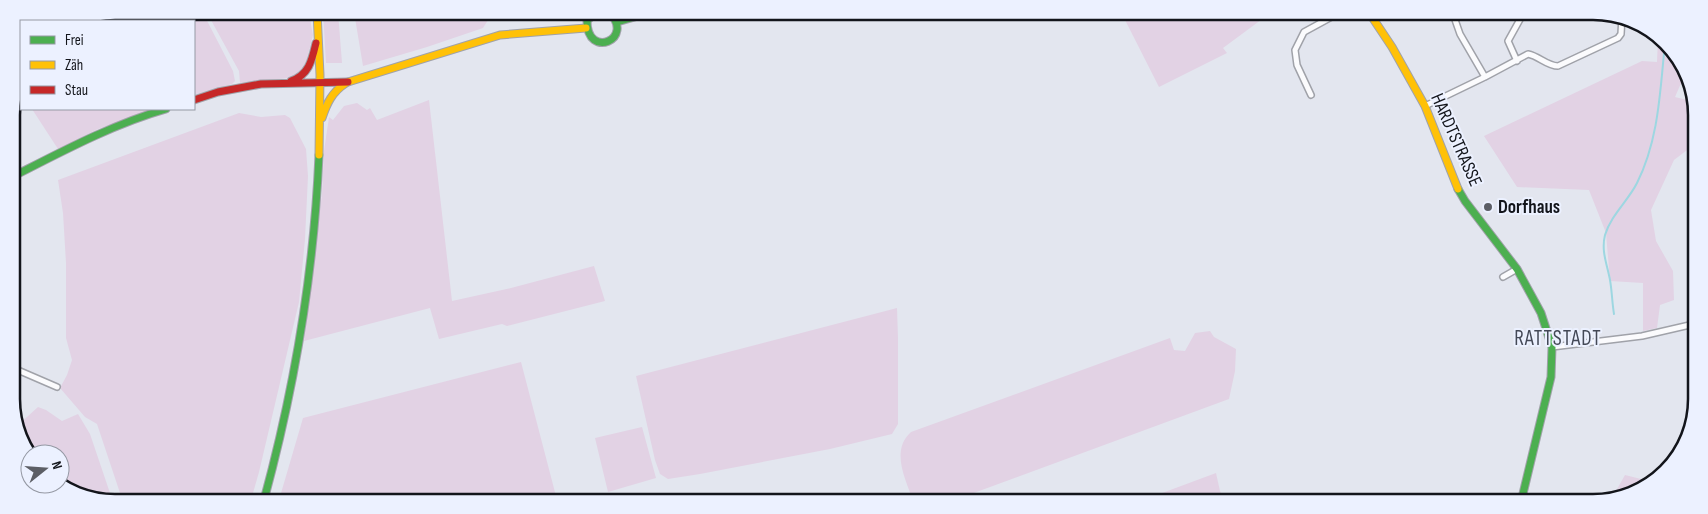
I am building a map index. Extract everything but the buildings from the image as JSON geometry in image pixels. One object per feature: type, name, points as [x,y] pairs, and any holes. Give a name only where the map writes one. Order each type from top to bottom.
[{"type":"street","points":[[265,494],[287,406],[306,306],[316,219],[320,123],[317,20]]},
{"type":"street","points":[[588,20],[586,28],[589,36],[595,41],[607,42],[616,34],[618,22],[625,20]]},
{"type":"street","points":[[1311,95],[1297,65],[1296,50],[1304,32],[1326,20]]},
{"type":"street","name":"HARDTSTRASSE","points":[[1374,20],[1392,47],[1425,106],[1458,189],[1517,269],[1541,313],[1552,347],[1552,377],[1523,494]]},
{"type":"street","points":[[1455,20],[1460,34],[1485,77]]},
{"type":"street","points":[[1517,60],[1508,41],[1520,20]]},
{"type":"street","points":[[1425,106],[1528,54],[1535,55],[1553,66],[1558,66],[1618,38],[1621,34],[1622,24]]},
{"type":"street","points":[[320,123],[328,98],[336,89],[348,82],[500,35],[586,28]]},
{"type":"street","points":[[195,100],[239,88],[298,79],[309,68],[318,36]]},
{"type":"street","points":[[281,83],[348,82]]},
{"type":"street","points":[[20,173],[54,155],[145,115],[162,110]]},
{"type":"street","points":[[1503,276],[1517,269]]},
{"type":"street","points":[[1552,347],[1642,336],[1688,325]]},
{"type":"street","points":[[20,371],[56,387]]},
{"type":"shaded area","points":[[195,20],[207,20],[233,71],[235,81],[232,84],[195,95]]},
{"type":"shaded area","points":[[211,20],[311,20],[313,35],[302,70],[289,78],[240,83],[239,71]]},
{"type":"shaded area","points":[[323,20],[339,20],[342,63],[326,63]]},
{"type":"shaded area","points":[[355,20],[488,20],[483,28],[363,66]]},
{"type":"shaded area","points":[[1125,20],[1261,20],[1223,48],[1227,53],[1159,87]]},
{"type":"shaded area","points":[[1658,46],[1672,62],[1682,81],[1675,97],[1687,100],[1688,149],[1674,160],[1651,210],[1656,241],[1673,271],[1674,300],[1660,305],[1657,328],[1643,331],[1643,283],[1610,281],[1606,233],[1589,190],[1517,187],[1484,136],[1642,61],[1657,62]]},
{"type":"shaded area","points":[[429,100],[452,301],[594,266],[605,301],[507,326],[502,324],[439,339],[430,308],[304,341],[322,194],[324,151],[329,117],[333,120],[344,106],[357,103],[367,110],[370,108],[377,120]]},
{"type":"shaded area","points":[[33,110],[152,110],[98,129],[58,149]]},
{"type":"shaded area","points":[[239,113],[261,117],[285,115],[290,118],[306,149],[308,176],[299,302],[253,494],[120,494],[97,424],[85,417],[60,388],[72,360],[66,338],[66,263],[63,213],[58,180]]},
{"type":"shaded area","points":[[897,308],[898,424],[892,434],[830,449],[700,474],[668,479],[660,474],[655,460],[636,376]]},
{"type":"shaded area","points":[[1210,331],[1214,337],[1236,349],[1235,371],[1229,399],[971,494],[911,494],[901,465],[901,448],[911,432],[1170,338],[1174,350],[1185,351],[1195,333]]},
{"type":"shaded area","points":[[521,362],[555,494],[281,494],[303,418]]},
{"type":"shaded area","points":[[38,407],[62,421],[78,414],[90,434],[110,494],[90,491],[70,482],[70,444],[32,444],[23,421]]},
{"type":"shaded area","points":[[642,427],[656,478],[608,492],[595,438]]},
{"type":"shaded area","points":[[1216,473],[1221,494],[1160,494]]},
{"type":"shaded area","points":[[1625,475],[1643,480],[1629,487],[1616,491]]},
{"type":"waterway","points":[[1614,314],[1611,284],[1604,252],[1605,235],[1611,221],[1637,183],[1650,149],[1660,97],[1664,52]]},
{"type":"traffic: fast","points":[[588,20],[589,33],[594,40],[601,42],[608,41],[614,37],[617,30],[615,20]]},
{"type":"traffic: fast","points":[[617,22],[624,20]]},
{"type":"traffic: fast","points":[[20,173],[68,148],[126,122],[163,110]]},
{"type":"traffic: fast","points":[[266,494],[294,372],[308,286],[319,155]]},
{"type":"traffic: fast","points":[[1458,189],[1517,269],[1541,313],[1552,347],[1551,377],[1523,494]]},
{"type":"traffic: slow","points":[[317,20],[320,75],[319,155]]},
{"type":"traffic: slow","points":[[1374,20],[1392,47],[1425,106],[1458,189]]},
{"type":"traffic: slow","points":[[348,82],[500,35],[586,28]]},
{"type":"traffic: slow","points":[[322,118],[331,98],[346,83]]},
{"type":"traffic: jam","points":[[291,81],[306,71],[316,43]]},
{"type":"traffic: jam","points":[[195,100],[218,92],[261,84],[348,82]]},
{"type":"place","name":"Dorfhaus","points":[[1488,207]]},
{"type":"district","name":"RATTSTADT","points":[[1558,338]]}]
